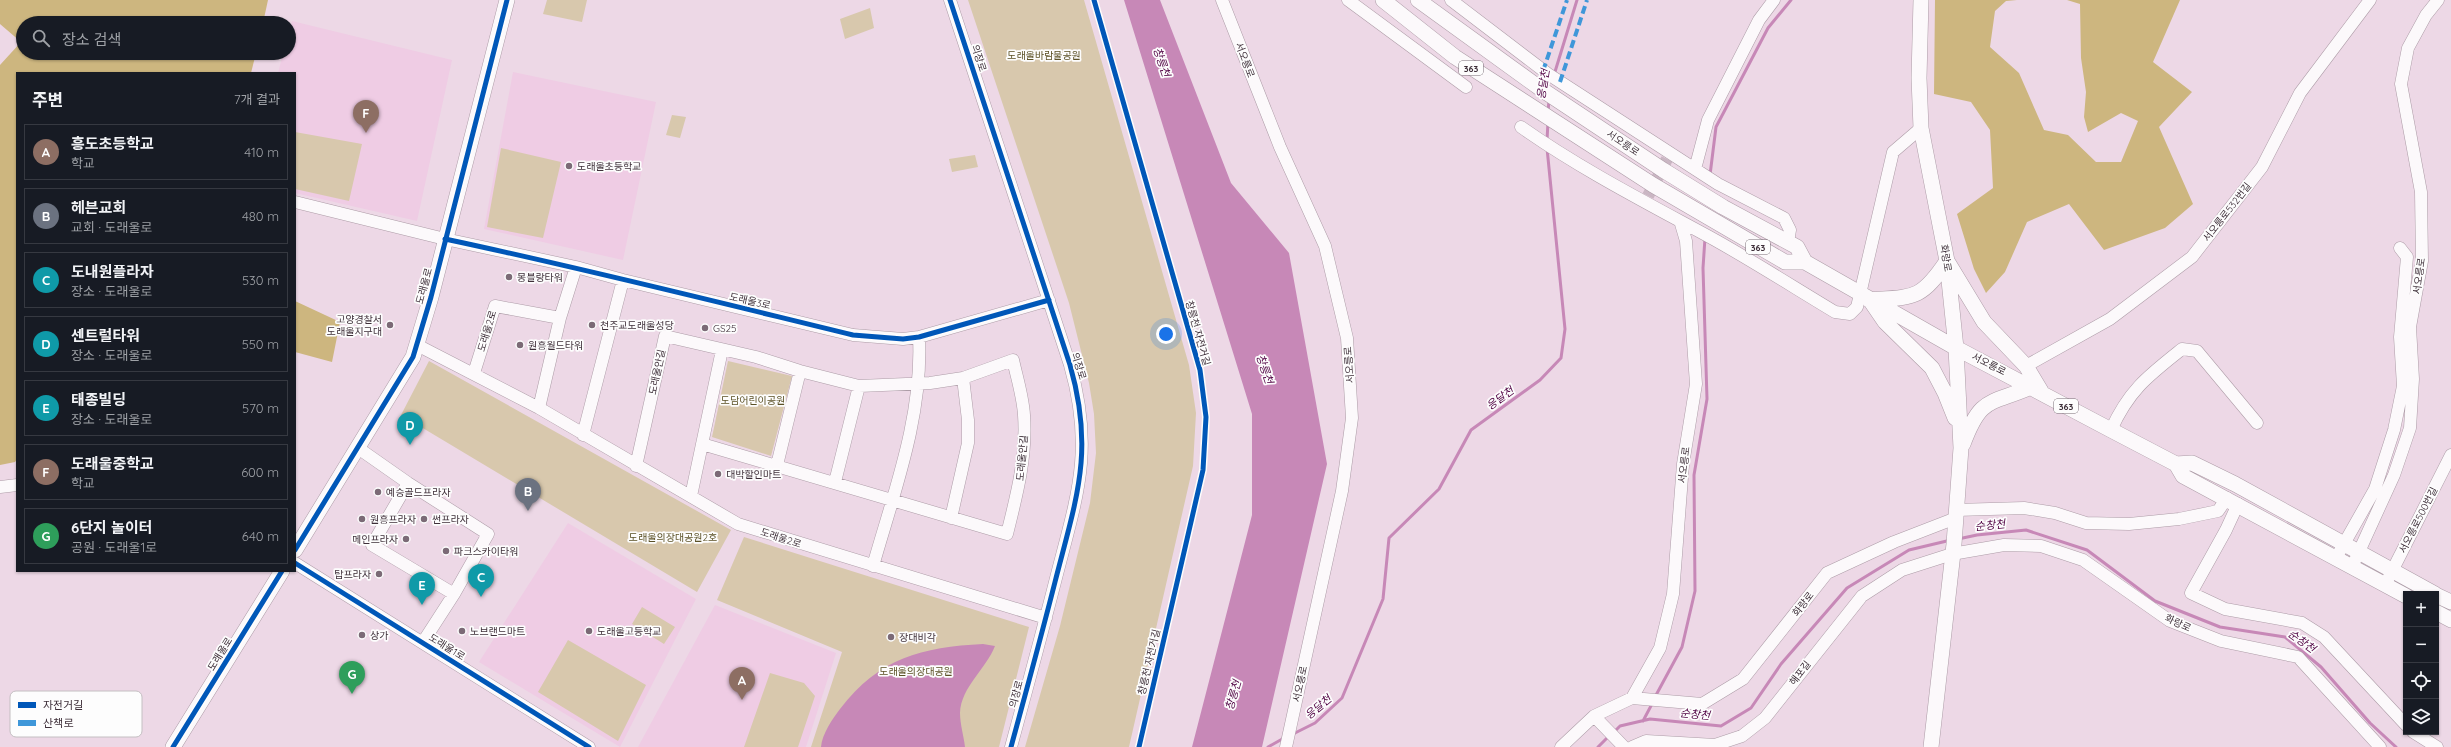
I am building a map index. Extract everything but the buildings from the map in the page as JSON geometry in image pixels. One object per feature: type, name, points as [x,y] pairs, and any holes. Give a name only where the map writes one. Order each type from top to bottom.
[{"type":"main road","name":"도래울로","points":[[296,548],[413,357],[446,239],[507,0]]},
{"type":"main road","name":"서오릉로","points":[[1383,0],[1455,57],[1560,126],[1694,209],[1785,262],[1805,262],[1956,348],[2111,430],[2176,464],[2192,463],[2255,494],[2430,591]]},
{"type":"main road","name":"서오릉로","points":[[1418,0],[1541,89],[1567,106],[1723,207],[1797,247],[1805,262]]},
{"type":"main road","name":"화랑로","points":[[1921,0],[1919,78],[1921,128],[1947,260],[1956,348],[1961,448],[1955,531],[1931,747]]},
{"type":"main road","points":[[1865,297],[1912,296],[1922,292],[1947,260],[1984,322],[2026,366],[2037,390],[1996,398],[1981,407],[1970,424],[1961,448]]},
{"type":"main road","points":[[1865,297],[1885,322],[1932,368],[1950,405],[1961,448]]},
{"type":"main road","name":"서오릉로","points":[[2176,464],[2183,476],[2233,501],[2403,594]]},
{"type":"main road","name":"도래울로","points":[[173,747],[281,572]]},
{"type":"main road","name":"서오릉로","points":[[2439,596],[2451,602]]},
{"type":"main road","points":[[2439,614],[2451,620]]},
{"type":"street","name":"의장로","points":[[950,0],[1049,300],[1076,386],[1081,411],[1083,450],[1077,497],[1011,747]]},
{"type":"street","name":"서오릉로","points":[[1222,0],[1278,140],[1325,246],[1347,338],[1352,418],[1342,491],[1286,747]]},
{"type":"street","points":[[1348,0],[1466,86]]},
{"type":"street","points":[[1451,0],[1548,74],[1669,156],[1698,171],[1718,184],[1784,218],[1790,230],[1788,242]]},
{"type":"street","points":[[1698,171],[1708,120],[1759,20],[1774,0]]},
{"type":"street","name":"서오릉로532번길","points":[[2026,366],[2110,319],[2192,257],[2262,167],[2300,93],[2371,0]]},
{"type":"street","name":"서오릉로","points":[[2352,567],[2394,475],[2410,428],[2413,379],[2410,327],[2422,261],[2421,192],[2401,84],[2408,48],[2426,15],[2438,0]]},
{"type":"street","points":[[1521,126],[1562,154],[1647,199],[1681,224],[1695,229],[1716,241],[1835,312],[1850,314],[1865,297],[1894,152],[1921,128]]},
{"type":"street","name":"도래울3로","points":[[296,202],[446,239],[576,267],[623,280],[853,335],[903,339],[919,337],[1049,300]]},
{"type":"street","name":"서오릉로","points":[[1635,698],[1660,648],[1673,594],[1683,464],[1696,384],[1686,241],[1681,224]]},
{"type":"street","points":[[2336,558],[2378,482],[2394,430],[2403,386],[2400,337],[2407,257],[2400,248]]},
{"type":"street","points":[[539,408],[560,318],[576,267]]},
{"type":"street","points":[[583,435],[623,280]]},
{"type":"street","name":"도래울2로","points":[[474,373],[495,306],[560,318]]},
{"type":"street","name":"도래울안길","points":[[636,466],[665,336],[756,357],[800,371],[859,386],[918,384],[963,378],[1013,360],[1024,413],[1021,481],[1007,534],[892,502],[835,482],[702,444]]},
{"type":"street","points":[[873,566],[907,449],[918,384],[919,337]]},
{"type":"street","name":"도래울2로","points":[[417,345],[474,373],[539,408],[636,466],[738,524],[1046,618]]},
{"type":"street","points":[[2111,430],[2121,407],[2140,382],[2182,349],[2197,350],[2257,423]]},
{"type":"street","points":[[691,496],[722,350]]},
{"type":"street","points":[[777,465],[800,371]]},
{"type":"street","points":[[951,518],[968,443],[968,420],[963,378]]},
{"type":"street","points":[[835,482],[859,386]]},
{"type":"street","points":[[358,448],[408,483],[488,534],[454,594],[423,642]]},
{"type":"street","name":"서오릉로500번길","points":[[2385,584],[2451,455]]},
{"type":"street","points":[[408,483],[372,545],[454,594]]},
{"type":"street","points":[[0,487],[16,485]]},
{"type":"street","points":[[1955,531],[2024,508],[2055,513],[2086,523],[2129,524],[2179,520],[2218,511],[2233,501]]},
{"type":"street","points":[[2233,501],[2226,530],[2190,593],[2225,609],[2302,623],[2324,637],[2403,722]]},
{"type":"street","name":"화랑로","points":[[1635,698],[1702,704],[1743,679],[1827,573],[1894,542],[1955,531],[2004,545],[2041,546],[2083,560],[2170,620],[2221,641],[2298,657],[2380,747]]},
{"type":"street","name":"해포길","points":[[1625,746],[1646,741],[1715,745],[1742,736],[1765,718],[1862,596],[1902,570],[1955,531]]},
{"type":"street","name":"도래울1로","points":[[296,564],[589,747]]},
{"type":"street","points":[[1561,747],[1597,720],[1635,698]]},
{"type":"street","points":[[1597,720],[1625,746]]},
{"type":"street","points":[[2418,735],[2438,747]]},
{"type":"shaded area","points":[[0,0],[268,0],[265,16],[16,16],[16,38],[0,24]]},
{"type":"shaded area","points":[[1935,0],[2017,0],[2006,1],[1995,11],[1990,47],[2019,73],[2044,130],[2068,135],[2096,162],[2121,162],[2138,121],[2121,113],[2088,132],[2084,117],[2086,92],[2081,58],[2080,4],[2067,0],[2180,0],[2153,62],[2192,92],[2159,127],[2193,204],[2165,228],[2104,250],[2069,204],[2027,222],[2005,272],[1986,293],[1974,269],[1957,214],[1993,188],[1990,130],[1971,102],[1934,94]]},
{"type":"shaded area","points":[[296,22],[452,60],[417,221],[296,193],[296,72],[278,72],[281,60],[296,60]]},
{"type":"shaded area","points":[[16,47],[16,60],[254,60],[251,72],[16,72],[16,460],[0,465],[0,65]]},
{"type":"shaded area","name":"도래울초등학교","points":[[513,72],[656,102],[623,260],[484,229]]},
{"type":"shaded area","points":[[296,301],[340,322],[332,362],[296,352]]},
{"type":"shaded area","name":"도래울고등학교","points":[[568,523],[696,599],[620,747],[479,662]]},
{"type":"shaded area","points":[[715,605],[836,653],[806,747],[638,747]]},
{"type":"green space","points":[[547,0],[587,0],[582,22],[543,14]]},
{"type":"green space","name":"도래울바람물공원","points":[[968,0],[1084,0],[1189,365],[1196,413],[1193,466],[1129,747],[1025,747],[1060,626],[1090,503],[1096,453],[1094,414],[1089,383],[1069,303]]},
{"type":"green space","points":[[870,8],[874,28],[845,39],[840,19]]},
{"type":"green space","points":[[672,115],[686,117],[680,138],[666,135]]},
{"type":"green space","points":[[296,132],[362,144],[349,201],[296,189]]},
{"type":"green space","points":[[501,148],[561,162],[543,238],[487,227]]},
{"type":"green space","points":[[975,155],[978,167],[952,172],[949,159]]},
{"type":"green space","name":"도래울의장대공원2호","points":[[429,361],[731,530],[697,592],[401,415]]},
{"type":"green space","name":"도담어린이공원","points":[[728,361],[792,376],[771,456],[712,437]]},
{"type":"green space","name":"도래울의장대공원","points":[[744,537],[1029,627],[999,747],[811,747],[842,652],[717,600]]},
{"type":"green space","points":[[642,607],[675,627],[664,644],[632,624]]},
{"type":"green space","points":[[568,640],[646,685],[618,741],[538,692]]},
{"type":"green space","points":[[770,673],[804,683],[815,696],[798,747],[744,747]]},
{"type":"water","name":"창릉천","points":[[1124,0],[1160,0],[1231,183],[1289,253],[1327,464],[1262,747],[1192,747],[1252,515],[1252,414]]},
{"type":"water","points":[[983,644],[995,646],[986,663],[969,686],[961,704],[960,717],[965,747],[821,747],[831,722],[840,709],[870,678],[886,667],[903,658],[921,652],[940,648]]},
{"type":"waterway","name":"응달천","points":[[1554,75],[1577,0]]},
{"type":"waterway","points":[[1710,175],[1716,127],[1768,28],[1791,0]]},
{"type":"waterway","name":"응달천","points":[[1548,112],[1549,100]]},
{"type":"waterway","name":"응달천","points":[[1547,140],[1548,122]]},
{"type":"waterway","name":"응달천","points":[[1293,734],[1315,723],[1342,698],[1383,599],[1389,538],[1439,489],[1471,430],[1540,380],[1561,358],[1565,329],[1547,148]]},
{"type":"waterway","points":[[1655,697],[1682,647],[1695,591],[1694,475],[1707,399],[1703,268],[1705,238]]},
{"type":"waterway","name":"순창천","points":[[1958,539],[1977,535],[2026,530],[2087,550],[2155,601],[2220,627],[2285,637],[2321,667],[2370,723],[2396,747]]},
{"type":"waterway","name":"순창천","points":[[1614,732],[1620,726],[1650,719],[1721,726],[1751,708],[1781,664],[1847,588],[1909,550],[1951,540]]},
{"type":"waterway","points":[[1643,721],[1653,702]]},
{"type":"waterway","name":"순창천","points":[[1598,747],[1610,735]]},
{"type":"waterway","name":"응달천","points":[[1268,747],[1284,738]]},
{"type":"tunnel","points":[[1648,196],[1667,159]]},
{"type":"marked path","points":[[1543,71],[1567,0]]},
{"type":"marked path","points":[[1560,82],[1587,0]]},
{"type":"cycle path","points":[[296,548],[413,357],[431,297],[507,0]]},
{"type":"cycle path","points":[[950,0],[1070,365],[1081,424],[1082,450],[1076,500],[1011,747]]},
{"type":"cycle path","name":"창릉천 자전거길","points":[[1094,0],[1200,370],[1206,417],[1203,470],[1139,747]]},
{"type":"cycle path","points":[[445,239],[598,273],[853,335],[903,339],[919,337],[1049,300]]},
{"type":"cycle path","points":[[296,564],[589,747]]},
{"type":"cycle path","points":[[173,747],[281,572]]},
{"type":"place","name":"도래울중학교","points":[[366,133]]},
{"type":"place","name":"도래울초등학교","points":[[569,166]]},
{"type":"place","name":"몽블랑타워","points":[[509,277]]},
{"type":"place","name":"고양경찰서 도래울지구대","points":[[390,325]]},
{"type":"place","name":"천주교도래울성당","points":[[592,325]]},
{"type":"place","name":"GS25","points":[[705,328]]},
{"type":"place","name":"원흥월드타워","points":[[520,345]]},
{"type":"place","name":"센트럴타워","points":[[410,445]]},
{"type":"place","name":"대박할인마트","points":[[718,474]]},
{"type":"place","name":"예승골드프라자","points":[[378,492]]},
{"type":"place","name":"헤븐교회","points":[[528,511]]},
{"type":"place","name":"원흥프라자","points":[[362,519]]},
{"type":"place","name":"썬프라자","points":[[424,519]]},
{"type":"place","name":"메인프라자","points":[[406,539]]},
{"type":"place","name":"파크스카이타워","points":[[446,551]]},
{"type":"place","name":"탑프라자","points":[[379,574]]},
{"type":"place","name":"도내원플라자","points":[[481,597]]},
{"type":"place","name":"태종빌딩","points":[[422,605]]},
{"type":"place","name":"노브랜드마트","points":[[462,631]]},
{"type":"place","name":"도래울고등학교","points":[[589,631]]},
{"type":"place","name":"상가","points":[[362,635]]},
{"type":"place","name":"장대비각","points":[[891,637]]},
{"type":"place","name":"6단지 놀이터","points":[[352,694]]},
{"type":"place","name":"흥도초등학교","points":[[742,700]]}]
